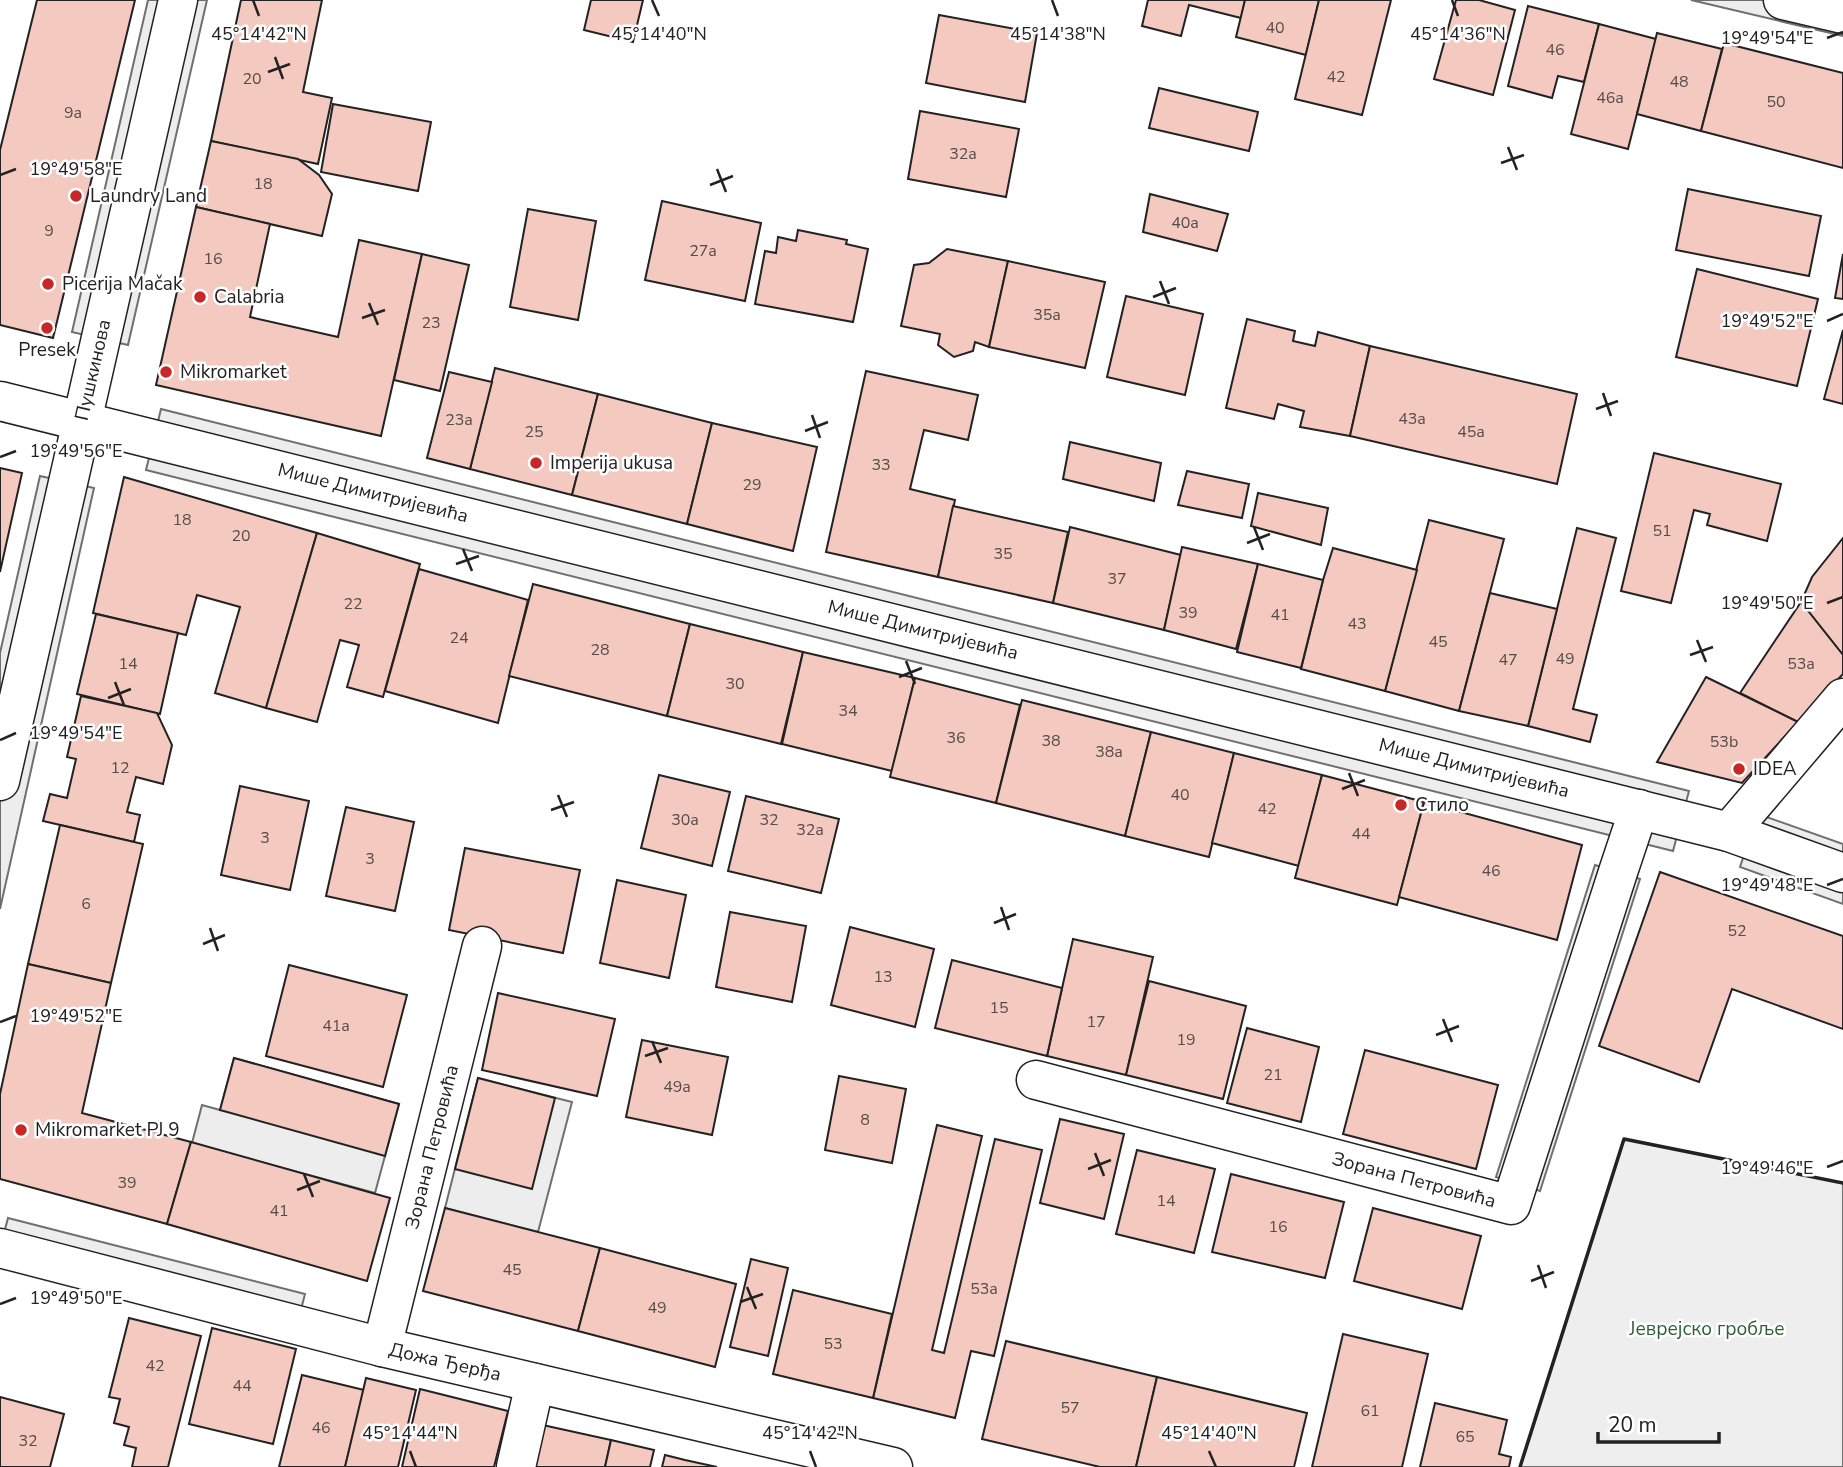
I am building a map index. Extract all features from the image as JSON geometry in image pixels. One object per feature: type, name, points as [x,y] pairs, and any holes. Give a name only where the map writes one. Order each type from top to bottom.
[{"type":"street","name":"Пушкинова","points":[[0,781],[178,0]]},
{"type":"street","points":[[1783,0],[1843,14]]},
{"type":"street","name":"Мише Димитријевића","points":[[0,401],[1730,832],[1843,873]]},
{"type":"street","points":[[1730,832],[1843,698]]},
{"type":"street","name":"Зорана Петровића","points":[[1036,1080],[1511,1205],[1639,809]]},
{"type":"street","name":"Зорана Петровића","points":[[382,1347],[482,946]]},
{"type":"street","name":"Дожа Ђерђа","points":[[0,1248],[382,1347],[892,1467]]},
{"type":"street","points":[[516,1467],[535,1383]]},
{"type":"green space","name":"Јеврејско гробље","points":[[1624,1139],[1843,1183],[1843,1467],[1520,1467]]},
{"type":"shaded area","points":[[148,0],[207,0],[128,345],[72,332]]},
{"type":"shaded area","points":[[1691,0],[1843,0],[1843,36]]},
{"type":"shaded area","points":[[161,409],[1689,791],[1673,851],[146,470]]},
{"type":"shaded area","points":[[40,476],[94,488],[0,909],[0,653]]},
{"type":"shaded area","points":[[1758,814],[1843,844],[1843,904],[1740,867]]},
{"type":"shaded area","points":[[1595,865],[1640,879],[1540,1191],[1496,1177]]},
{"type":"shaded area","points":[[234,1058],[399,1104],[375,1193],[192,1143],[202,1105],[220,1110]]},
{"type":"shaded area","points":[[478,1078],[572,1102],[538,1232],[445,1208]]},
{"type":"shaded area","points":[[8,1218],[305,1294],[297,1325],[0,1248]]},
{"type":"building","points":[[37,0],[135,0],[53,338],[0,325],[0,150]]},
{"type":"building","points":[[241,0],[322,0],[303,92],[332,98],[318,164],[211,141]]},
{"type":"building","points":[[591,0],[643,0],[633,42],[584,30]]},
{"type":"building","points":[[1148,0],[1245,0],[1241,18],[1189,5],[1181,36],[1142,26]]},
{"type":"building","points":[[1245,0],[1319,0],[1306,55],[1236,37]]},
{"type":"building","points":[[1319,0],[1391,0],[1362,115],[1295,99]]},
{"type":"building","points":[[1456,0],[1479,0],[1515,10],[1493,95],[1434,79]]},
{"type":"building","points":[[1528,6],[1599,24],[1584,82],[1558,76],[1552,98],[1508,86]]},
{"type":"building","points":[[939,15],[1037,33],[1025,102],[926,83]]},
{"type":"building","points":[[1599,24],[1656,39],[1628,149],[1571,134]]},
{"type":"building","points":[[1657,33],[1722,49],[1701,131],[1637,114]]},
{"type":"building","points":[[1724,43],[1843,73],[1843,168],[1701,131]]},
{"type":"building","points":[[1159,88],[1258,112],[1249,151],[1149,128]]},
{"type":"building","points":[[333,104],[431,122],[418,191],[321,172]]},
{"type":"building","points":[[920,111],[1019,129],[1006,197],[908,179]]},
{"type":"building","points":[[211,141],[298,159],[319,175],[332,194],[322,236],[196,207]]},
{"type":"building","points":[[1688,189],[1821,216],[1809,276],[1676,250]]},
{"type":"building","points":[[1150,194],[1228,214],[1217,251],[1143,232]]},
{"type":"building","points":[[662,201],[761,223],[745,301],[645,280]]},
{"type":"building","points":[[196,207],[270,224],[250,317],[338,337],[359,240],[422,254],[381,436],[156,385]]},
{"type":"building","points":[[528,209],[596,221],[578,320],[510,307]]},
{"type":"building","points":[[798,230],[847,240],[846,244],[868,249],[853,322],[755,304],[765,251],[776,253],[778,237],[796,241]]},
{"type":"building","points":[[947,249],[1008,261],[989,347],[975,342],[973,351],[954,357],[938,345],[940,334],[901,326],[914,265],[929,263]]},
{"type":"building","points":[[422,254],[469,265],[440,391],[394,380]]},
{"type":"building","points":[[1843,254],[1843,299],[1835,298]]},
{"type":"building","points":[[1008,261],[1105,282],[1085,368],[989,347]]},
{"type":"building","points":[[1697,269],[1818,299],[1797,386],[1676,357]]},
{"type":"building","points":[[1126,296],[1203,314],[1185,395],[1107,377]]},
{"type":"building","points":[[1247,319],[1295,331],[1293,341],[1315,346],[1318,332],[1370,346],[1350,436],[1300,427],[1304,411],[1278,404],[1274,419],[1226,408]]},
{"type":"building","points":[[1843,330],[1843,404],[1824,399]]},
{"type":"building","points":[[1370,346],[1577,394],[1557,484],[1350,436]]},
{"type":"building","points":[[495,368],[598,394],[572,495],[470,469]]},
{"type":"building","points":[[866,371],[978,395],[968,440],[924,430],[910,489],[955,500],[938,577],[826,552]]},
{"type":"building","points":[[449,372],[492,382],[470,469],[427,458]]},
{"type":"building","points":[[598,394],[712,423],[687,524],[572,495]]},
{"type":"building","points":[[712,423],[817,447],[793,551],[687,524]]},
{"type":"building","points":[[1070,442],[1161,463],[1154,501],[1063,479]]},
{"type":"building","points":[[1654,453],[1781,484],[1767,541],[1707,525],[1710,514],[1694,510],[1671,603],[1621,591]]},
{"type":"building","points":[[0,468],[22,473],[0,572]]},
{"type":"building","points":[[1187,471],[1249,484],[1242,518],[1178,505]]},
{"type":"building","points":[[124,477],[317,533],[266,708],[215,693],[240,607],[197,595],[186,635],[93,613]]},
{"type":"building","points":[[1258,493],[1328,508],[1321,545],[1251,526]]},
{"type":"building","points":[[953,506],[1068,532],[1053,603],[938,577]]},
{"type":"building","points":[[1429,520],[1504,539],[1459,711],[1385,691]]},
{"type":"building","points":[[1070,527],[1181,555],[1164,630],[1053,603]]},
{"type":"building","points":[[1577,528],[1616,538],[1573,709],[1597,715],[1590,742],[1528,726]]},
{"type":"building","points":[[317,533],[420,564],[383,697],[347,687],[359,645],[340,640],[317,722],[266,708]]},
{"type":"building","points":[[1843,538],[1843,655],[1801,602],[1812,577]]},
{"type":"building","points":[[1182,547],[1258,564],[1236,649],[1164,630]]},
{"type":"building","points":[[1333,548],[1417,570],[1385,691],[1301,669]]},
{"type":"building","points":[[1258,564],[1323,580],[1301,668],[1237,652]]},
{"type":"building","points":[[419,569],[528,600],[498,723],[385,691]]},
{"type":"building","points":[[533,584],[690,624],[667,716],[509,676]]},
{"type":"building","points":[[1490,593],[1557,609],[1528,726],[1459,711]]},
{"type":"building","points":[[1801,602],[1843,655],[1843,674],[1798,722],[1740,693]]},
{"type":"building","points":[[96,614],[178,633],[160,714],[77,694]]},
{"type":"building","points":[[690,624],[803,652],[781,744],[667,716]]},
{"type":"building","points":[[803,652],[915,678],[892,771],[782,744]]},
{"type":"building","points":[[1706,677],[1798,722],[1742,783],[1657,762]]},
{"type":"building","points":[[915,678],[1020,705],[996,803],[890,777]]},
{"type":"building","points":[[81,696],[157,713],[172,745],[163,784],[136,777],[127,812],[140,815],[134,842],[43,821],[50,794],[67,798],[76,759],[67,757]]},
{"type":"building","points":[[1022,700],[1151,732],[1125,836],[996,803]]},
{"type":"building","points":[[1151,732],[1234,753],[1209,857],[1125,836]]},
{"type":"building","points":[[1234,753],[1322,775],[1299,866],[1212,843]]},
{"type":"building","points":[[659,775],[730,792],[712,866],[641,848]]},
{"type":"building","points":[[1322,775],[1424,802],[1397,905],[1295,878]]},
{"type":"building","points":[[240,786],[309,801],[290,890],[221,875]]},
{"type":"building","points":[[746,796],[839,819],[821,893],[728,871]]},
{"type":"building","points":[[1424,802],[1582,845],[1557,940],[1399,897]]},
{"type":"building","points":[[346,807],[414,822],[395,911],[326,896]]},
{"type":"building","points":[[60,825],[143,844],[111,983],[28,964]]},
{"type":"building","points":[[465,848],[580,870],[563,953],[449,930]]},
{"type":"building","points":[[1660,872],[1843,936],[1843,1029],[1732,989],[1699,1082],[1599,1046]]},
{"type":"building","points":[[617,880],[686,895],[669,978],[600,963]]},
{"type":"building","points":[[730,912],[806,926],[792,1002],[716,987]]},
{"type":"building","points":[[850,927],[934,949],[915,1027],[831,1005]]},
{"type":"building","points":[[1073,939],[1153,957],[1126,1075],[1047,1056]]},
{"type":"building","points":[[952,960],[1062,988],[1047,1056],[935,1028]]},
{"type":"building","points":[[28,964],[111,983],[82,1113],[191,1142],[167,1224],[0,1179],[0,1094]]},
{"type":"building","points":[[289,965],[407,995],[383,1087],[266,1056]]},
{"type":"building","points":[[1149,981],[1246,1006],[1223,1099],[1126,1075]]},
{"type":"building","points":[[498,993],[615,1019],[597,1096],[482,1070]]},
{"type":"building","points":[[1247,1028],[1319,1047],[1301,1122],[1227,1103]]},
{"type":"building","points":[[642,1040],[728,1057],[712,1135],[626,1117]]},
{"type":"building","points":[[1365,1050],[1498,1085],[1476,1169],[1343,1134]]},
{"type":"building","points":[[234,1058],[399,1104],[385,1156],[220,1110]]},
{"type":"building","points":[[839,1076],[906,1089],[892,1163],[825,1150]]},
{"type":"building","points":[[478,1078],[555,1098],[532,1189],[455,1169]]},
{"type":"building","points":[[1060,1119],[1124,1134],[1104,1219],[1040,1203]]},
{"type":"building","points":[[937,1125],[982,1136],[932,1350],[944,1353],[995,1139],[1042,1150],[994,1356],[971,1351],[955,1418],[873,1398]]},
{"type":"building","points":[[191,1142],[390,1198],[367,1281],[167,1224]]},
{"type":"building","points":[[1137,1150],[1215,1169],[1194,1253],[1116,1234]]},
{"type":"building","points":[[1231,1174],[1344,1202],[1325,1278],[1212,1252]]},
{"type":"building","points":[[445,1208],[600,1248],[578,1331],[423,1291]]},
{"type":"building","points":[[1373,1208],[1481,1236],[1462,1309],[1354,1281]]},
{"type":"building","points":[[600,1248],[736,1284],[715,1367],[578,1331]]},
{"type":"building","points":[[751,1259],[788,1268],[768,1356],[730,1347]]},
{"type":"building","points":[[793,1290],[892,1314],[873,1398],[773,1374]]},
{"type":"building","points":[[129,1318],[201,1336],[168,1467],[132,1467],[136,1448],[124,1445],[129,1427],[114,1423],[120,1399],[109,1397]]},
{"type":"building","points":[[212,1328],[296,1349],[273,1444],[189,1424]]},
{"type":"building","points":[[1343,1334],[1428,1354],[1402,1467],[1312,1467]]},
{"type":"building","points":[[1006,1341],[1157,1377],[1136,1467],[1100,1467],[982,1439]]},
{"type":"building","points":[[302,1375],[364,1390],[345,1467],[279,1467]]},
{"type":"building","points":[[1157,1377],[1307,1413],[1294,1467],[1136,1467]]},
{"type":"building","points":[[366,1378],[416,1390],[398,1467],[345,1467]]},
{"type":"building","points":[[420,1389],[508,1411],[494,1467],[402,1467]]},
{"type":"building","points":[[0,1397],[64,1414],[50,1467],[0,1467]]},
{"type":"building","points":[[1435,1403],[1507,1420],[1499,1454],[1511,1457],[1509,1467],[1420,1467]]},
{"type":"building","points":[[538,1424],[611,1440],[605,1467],[528,1467]]},
{"type":"building","points":[[611,1440],[654,1450],[650,1467],[605,1467]]},
{"type":"building","points":[[665,1455],[685,1460],[717,1467],[662,1467]]},
{"type":"wall","points":[[1520,1467],[1624,1139],[1843,1183]]},
{"type":"place","name":"Laundry Land","points":[[76,196]]},
{"type":"place","name":"Picerija Mačak","points":[[48,284]]},
{"type":"place","name":"Calabria","points":[[200,297]]},
{"type":"place","name":"Presek","points":[[47,328]]},
{"type":"place","name":"Mikromarket","points":[[166,372]]},
{"type":"place","name":"Imperija ukusa","points":[[536,463]]},
{"type":"place","name":"IDEA","points":[[1739,769]]},
{"type":"place","name":"Стило","points":[[1401,805]]},
{"type":"place","name":"Mikromarket PJ 9","points":[[21,1130]]}]
